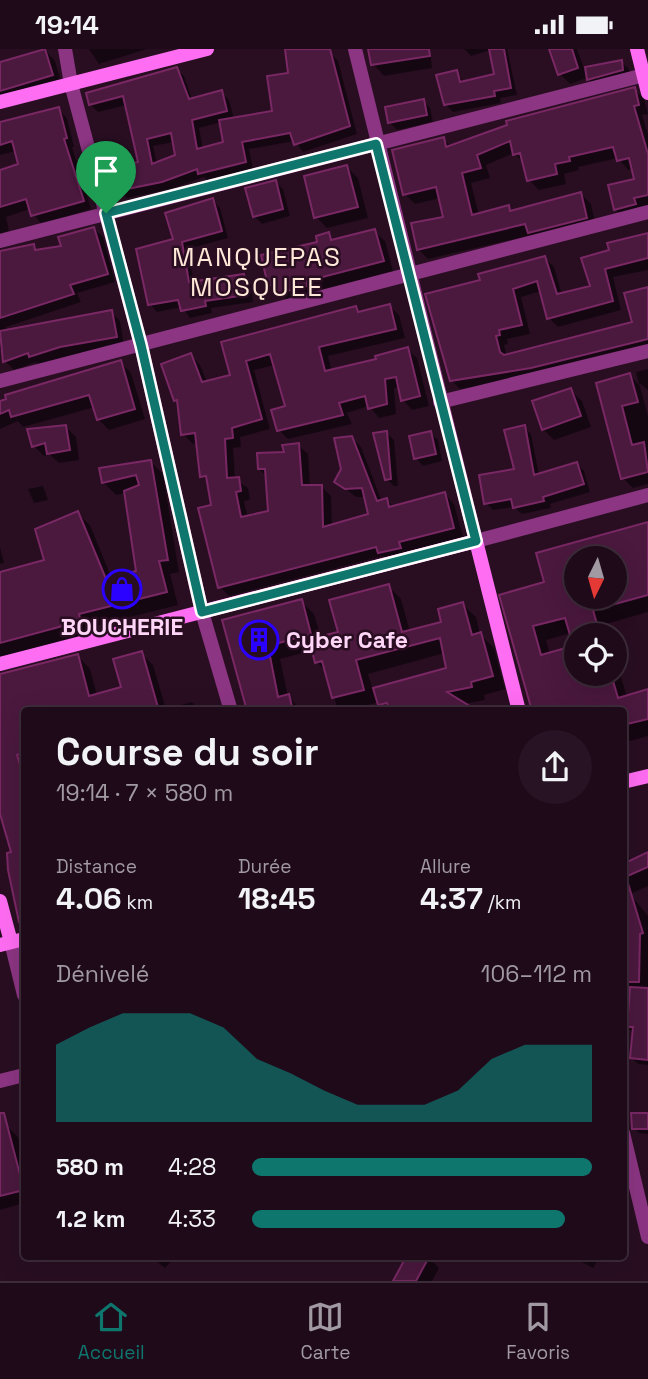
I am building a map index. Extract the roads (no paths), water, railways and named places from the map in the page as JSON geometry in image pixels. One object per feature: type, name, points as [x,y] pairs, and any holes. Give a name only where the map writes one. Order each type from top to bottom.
[{"type":"main road","points":[[0,102],[207,49]]},
{"type":"main road","points":[[637,49],[646,74],[648,93]]},
{"type":"main road","points":[[0,664],[476,541],[518,707]]},
{"type":"main road","points":[[627,781],[648,776]]},
{"type":"main road","points":[[0,901],[12,942]]},
{"type":"street","points":[[65,49],[71,84],[141,345],[202,612],[230,707]]},
{"type":"street","points":[[355,49],[408,275],[476,541],[648,495]]},
{"type":"street","points":[[0,241],[646,74]]},
{"type":"street","points":[[0,381],[648,212]]},
{"type":"street","points":[[440,403],[648,351]]},
{"type":"street","points":[[12,942],[21,982]]},
{"type":"street","points":[[0,1081],[21,1076]]},
{"type":"street","points":[[627,1150],[648,1237]]},
{"type":"place","name":"BOUCHERIE","points":[[122,589]]},
{"type":"place","name":"Cyber Cafe","points":[[259,640]]},
{"type":"district","name":"MANQUEPAS MOSQUEE","points":[[257,272]]}]
